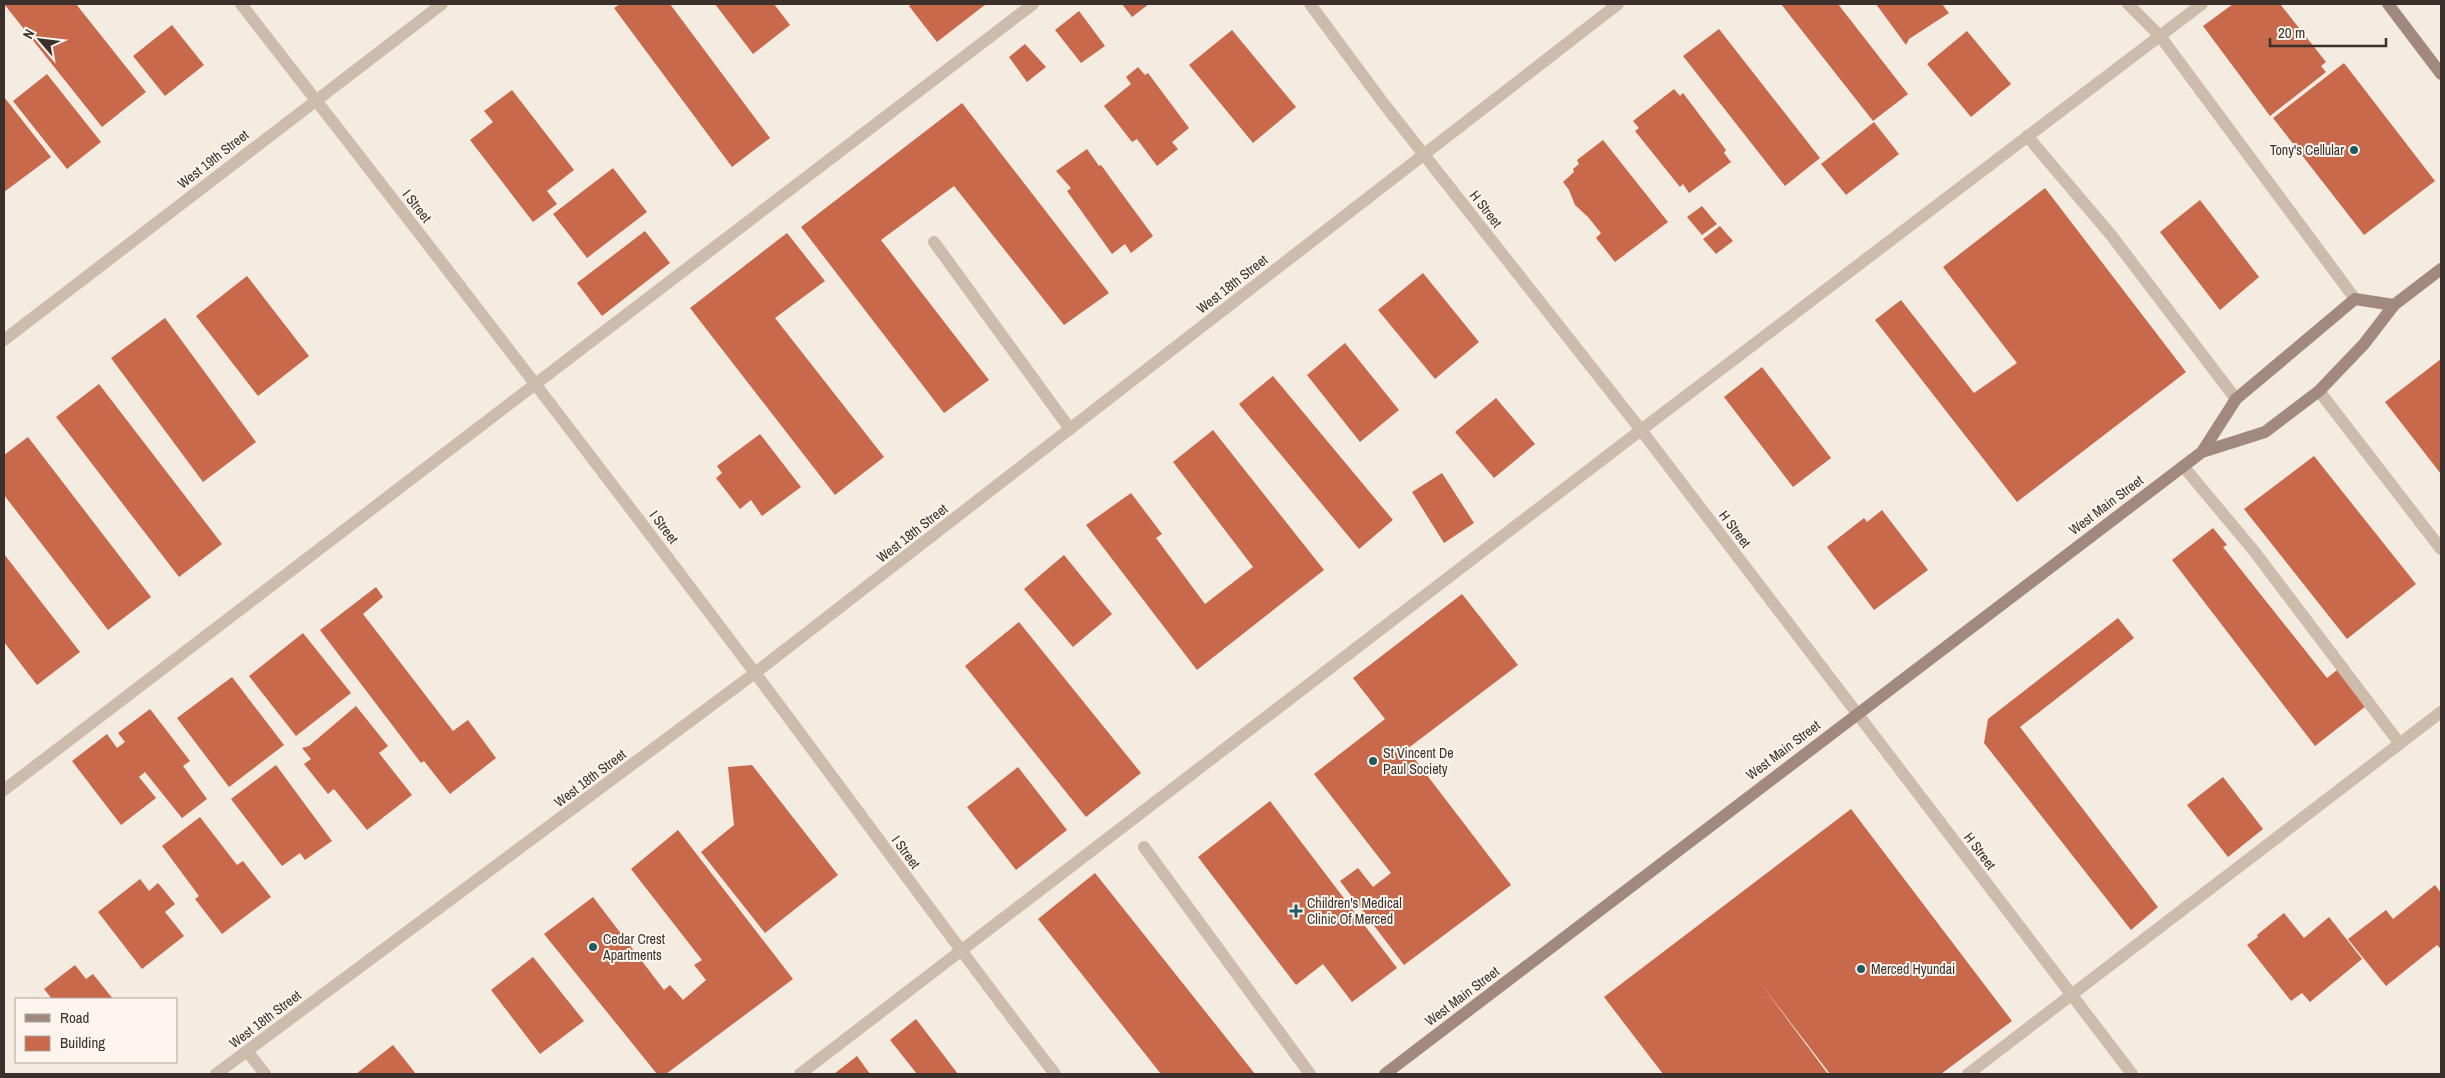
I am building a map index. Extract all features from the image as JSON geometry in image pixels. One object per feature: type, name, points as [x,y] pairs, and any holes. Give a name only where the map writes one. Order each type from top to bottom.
[{"type":"street","name":"I Street","points":[[242,4],[536,384],[755,673],[960,952],[1055,1074]]},
{"type":"street","name":"West 19th Street","points":[[4,340],[442,4]]},
{"type":"street","points":[[4,790],[1033,4]]},
{"type":"street","name":"H Street","points":[[1310,4],[1424,154],[1641,430],[2132,1074]]},
{"type":"street","name":"West 18th Street","points":[[216,1074],[755,673],[1618,4]]},
{"type":"street","points":[[2128,4],[2160,36],[2355,299],[2394,305]]},
{"type":"street","points":[[800,1074],[1641,430],[2202,4]]},
{"type":"street","points":[[2388,4],[2441,74]]},
{"type":"street","points":[[2027,136],[2111,235],[2236,399]]},
{"type":"street","points":[[934,242],[1070,429]]},
{"type":"street","name":"West Main Street","points":[[2202,452],[2265,432],[2320,391],[2364,344],[2394,305],[2441,269]]},
{"type":"street","name":"West Main Street","points":[[1385,1074],[1856,713],[2202,452],[2236,399],[2355,299]]},
{"type":"street","points":[[2320,391],[2441,549]]},
{"type":"street","points":[[2184,466],[2254,551],[2400,744]]},
{"type":"street","points":[[1968,1074],[2441,712]]},
{"type":"street","points":[[1144,847],[1310,1074]]},
{"type":"street","points":[[247,1051],[264,1074]]},
{"type":"building","points":[[4,4],[76,4],[146,92],[102,127]]},
{"type":"building","points":[[620,4],[670,4],[770,138],[732,167],[614,8]]},
{"type":"building","points":[[715,4],[774,4],[790,25],[753,54]]},
{"type":"building","points":[[912,4],[986,4],[937,42],[909,6]]},
{"type":"building","points":[[1122,4],[1149,4],[1132,17]]},
{"type":"building","points":[[1781,4],[1838,4],[1908,94],[1873,121]]},
{"type":"building","points":[[1876,4],[1942,4],[1949,13],[1909,39],[1906,45]]},
{"type":"building","points":[[2233,4],[2280,4],[2326,62],[2321,66],[2326,72],[2270,116],[2203,26]]},
{"type":"building","points":[[1079,11],[1105,46],[1081,63],[1055,30]]},
{"type":"building","points":[[172,25],[204,65],[165,96],[133,56]]},
{"type":"building","points":[[1719,29],[1820,158],[1785,186],[1683,56]]},
{"type":"building","points":[[1232,30],[1296,107],[1253,143],[1189,65]]},
{"type":"building","points":[[1967,31],[2011,84],[1971,117],[1927,64]]},
{"type":"building","points":[[1025,44],[1046,67],[1027,82],[1009,57]]},
{"type":"building","name":"Tony's Cellular","points":[[2344,63],[2435,181],[2364,235],[2273,118]]},
{"type":"building","points":[[1138,67],[1145,75],[1148,73],[1189,128],[1172,142],[1178,149],[1157,166],[1137,139],[1132,142],[1104,106],[1131,84],[1126,77]]},
{"type":"building","points":[[47,74],[101,142],[67,169],[13,101]]},
{"type":"building","points":[[1674,89],[1680,96],[1683,93],[1726,150],[1724,153],[1731,162],[1689,193],[1683,184],[1680,187],[1635,131],[1639,128],[1633,121]]},
{"type":"building","points":[[512,90],[574,170],[547,191],[557,204],[533,222],[470,140],[493,122],[484,111]]},
{"type":"building","points":[[4,97],[51,157],[4,192]]},
{"type":"building","points":[[962,103],[1109,293],[1064,325],[954,186],[881,240],[989,380],[944,413],[801,227]]},
{"type":"building","points":[[1874,122],[1899,154],[1846,195],[1821,164]]},
{"type":"building","points":[[1603,140],[1668,222],[1615,262],[1596,238],[1601,233],[1575,205],[1569,190],[1563,182],[1574,172],[1573,169],[1579,164],[1577,160]]},
{"type":"building","points":[[1087,149],[1153,236],[1131,253],[1125,244],[1112,254],[1067,191],[1071,188],[1056,171]]},
{"type":"building","points":[[613,168],[647,212],[587,258],[553,214]]},
{"type":"building","points":[[2045,188],[2186,372],[2017,502],[1875,320],[1901,300],[1974,393],[2017,363],[1943,267]]},
{"type":"building","points":[[2200,200],[2259,277],[2220,310],[2160,232]]},
{"type":"building","points":[[1702,206],[1717,224],[1702,235],[1687,217]]},
{"type":"building","points":[[1720,226],[1733,241],[1716,254],[1703,239]]},
{"type":"building","points":[[645,231],[670,263],[602,316],[577,283]]},
{"type":"building","points":[[787,233],[825,281],[775,318],[884,457],[835,495],[690,308]]},
{"type":"building","points":[[1423,273],[1479,342],[1435,379],[1378,310]]},
{"type":"building","points":[[247,276],[309,356],[258,396],[196,316]]},
{"type":"building","points":[[165,318],[256,442],[203,482],[111,358]]},
{"type":"building","points":[[1345,343],[1399,410],[1360,442],[1307,375]]},
{"type":"building","points":[[2441,359],[2441,474],[2385,402]]},
{"type":"building","points":[[1762,367],[1831,458],[1793,487],[1724,397]]},
{"type":"building","points":[[1273,376],[1393,520],[1359,549],[1239,404]]},
{"type":"building","points":[[99,384],[222,544],[179,577],[56,417]]},
{"type":"building","points":[[1496,398],[1535,444],[1494,478],[1455,432]]},
{"type":"building","points":[[1213,430],[1324,570],[1197,670],[1086,525],[1131,493],[1162,534],[1156,538],[1205,604],[1253,567],[1173,462]]},
{"type":"building","points":[[760,434],[801,487],[762,516],[751,500],[740,509],[716,478],[722,473],[717,466]]},
{"type":"building","points":[[28,437],[151,597],[108,630],[4,495],[4,455]]},
{"type":"building","points":[[2314,456],[2416,584],[2347,639],[2244,509]]},
{"type":"building","points":[[1442,473],[1474,523],[1444,543],[1412,492]]},
{"type":"building","points":[[1882,510],[1928,570],[1874,610],[1827,547],[1864,518],[1867,522]]},
{"type":"building","points":[[2213,528],[2227,545],[2223,547],[2327,678],[2337,670],[2366,706],[2315,746],[2172,560]]},
{"type":"building","points":[[4,554],[80,652],[37,685],[4,642]]},
{"type":"building","points":[[1064,555],[1112,614],[1073,647],[1024,589]]},
{"type":"building","points":[[376,587],[383,597],[363,614],[453,731],[468,720],[496,758],[450,794],[424,761],[421,763],[320,630]]},
{"type":"building","name":"St Vincent De Paul Society","points":[[1462,594],[1518,665],[1407,749],[1511,885],[1404,965],[1340,881],[1358,868],[1373,887],[1391,873],[1314,774],[1385,719],[1353,678]]},
{"type":"building","points":[[2118,618],[2134,638],[2020,727],[2158,907],[2131,930],[1984,743],[1988,719]]},
{"type":"building","points":[[1019,622],[1141,773],[1086,817],[965,666]]},
{"type":"building","points":[[303,633],[351,693],[296,736],[249,676]]},
{"type":"building","points":[[232,677],[284,745],[229,787],[177,718]]},
{"type":"building","points":[[356,706],[388,746],[379,753],[412,795],[367,830],[334,789],[328,794],[304,764],[311,759],[302,748],[309,746]]},
{"type":"building","points":[[150,709],[190,761],[183,766],[207,799],[182,818],[145,772],[139,777],[156,798],[121,825],[72,761],[107,734],[117,748],[125,742],[118,733]]},
{"type":"building","points":[[276,765],[332,841],[305,860],[300,853],[282,866],[231,799]]},
{"type":"building","points":[[752,765],[838,875],[765,933],[701,852],[734,825],[728,767]]},
{"type":"building","points":[[1018,767],[1067,830],[1016,870],[967,807]]},
{"type":"building","points":[[2223,777],[2263,829],[2228,857],[2187,805]]},
{"type":"building","name":"Children's Medical Clinic Of Merced","points":[[1270,801],[1397,968],[1352,1002],[1323,964],[1296,985],[1198,857]]},
{"type":"building","name":"Merced Hyundai","points":[[1851,809],[2012,1021],[1941,1074],[1830,1074],[1758,980],[1828,1074],[1663,1074],[1604,997]]},
{"type":"building","points":[[200,817],[237,865],[243,861],[271,897],[222,934],[195,899],[199,896],[162,846]]},
{"type":"building","name":"Cedar Crest Apartments","points":[[678,830],[793,979],[666,1074],[657,1074],[544,934],[593,897],[664,990],[670,985],[683,1000],[706,980],[694,965],[702,960],[631,869]]},
{"type":"building","points":[[1095,873],[1255,1074],[1161,1074],[1038,919]]},
{"type":"building","points":[[140,879],[149,891],[158,883],[175,904],[165,912],[184,936],[142,969],[98,912]]},
{"type":"building","points":[[2435,885],[2441,893],[2441,949],[2437,945],[2386,986],[2348,939],[2386,910],[2393,919]]},
{"type":"building","points":[[2284,913],[2304,938],[2329,917],[2362,959],[2310,1002],[2302,993],[2291,1001],[2247,945]]},
{"type":"building","points":[[533,957],[584,1021],[540,1054],[491,990]]},
{"type":"building","points":[[75,965],[86,979],[93,974],[112,998],[51,998],[44,989]]},
{"type":"building","points":[[916,1019],[958,1074],[917,1074],[890,1040]]},
{"type":"building","points":[[393,1045],[416,1074],[356,1074]]},
{"type":"building","points":[[857,1056],[870,1074],[834,1074]]},
{"type":"place","name":"Tony's Cellular","points":[[2354,150]]},
{"type":"place","name":"St Vincent De Paul Society","points":[[1373,761]]},
{"type":"place","name":"Children's Medical Clinic Of Merced","points":[[1296,911]]},
{"type":"place","name":"Cedar Crest Apartments","points":[[593,947]]},
{"type":"place","name":"Merced Hyundai","points":[[1861,969]]}]
